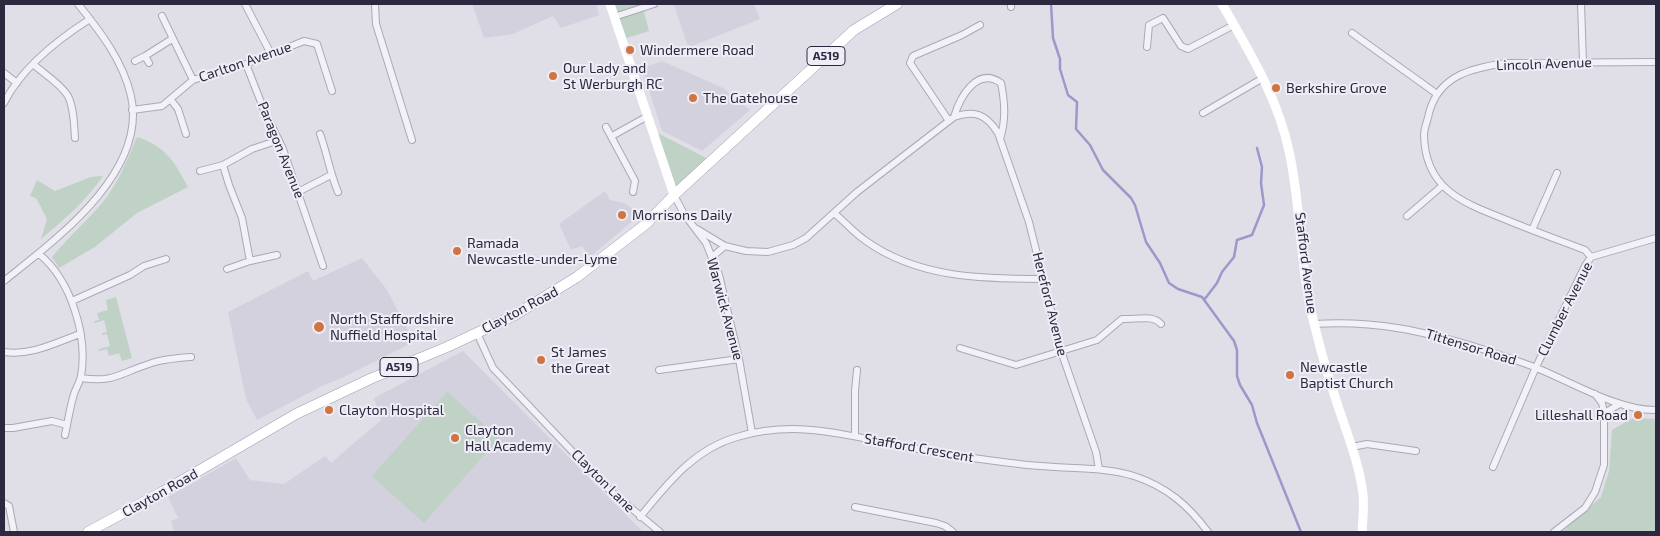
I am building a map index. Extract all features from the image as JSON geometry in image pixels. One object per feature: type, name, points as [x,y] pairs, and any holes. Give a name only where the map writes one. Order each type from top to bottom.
[{"type":"main road","name":"Clayton Road","points":[[88,532],[164,491],[296,414],[515,315],[569,283],[646,224],[674,195],[854,30],[897,4]]},
{"type":"street","points":[[4,280],[39,254],[73,224],[95,201],[113,176],[129,141],[132,110],[131,96],[124,75],[115,55],[78,4]]},
{"type":"street","points":[[245,4],[271,54]]},
{"type":"street","points":[[375,4],[376,24],[412,140]]},
{"type":"street","points":[[610,4],[674,195]]},
{"type":"street","points":[[614,17],[654,4]]},
{"type":"street","name":"Stafford Avenue","points":[[1222,4],[1264,78],[1289,150],[1298,197],[1302,262],[1314,324],[1326,370],[1352,447],[1363,495],[1362,532]]},
{"type":"street","points":[[1581,4],[1584,62]]},
{"type":"street","points":[[162,16],[192,80]]},
{"type":"street","points":[[1147,47],[1149,25],[1163,18],[1181,46],[1188,49],[1234,25]]},
{"type":"street","points":[[4,103],[17,83],[50,47],[90,19]]},
{"type":"street","points":[[952,119],[910,63],[913,56],[962,35],[980,25]]},
{"type":"street","points":[[1352,33],[1437,94]]},
{"type":"street","points":[[135,61],[172,39]]},
{"type":"street","name":"Carlton Avenue","points":[[132,110],[157,108],[171,100],[192,80],[246,64],[304,41],[317,44],[332,91]]},
{"type":"street","points":[[145,56],[149,63]]},
{"type":"street","name":"Lincoln Avenue","points":[[1591,257],[1585,250],[1469,205],[1450,194],[1442,186],[1428,162],[1424,134],[1431,107],[1437,94],[1450,81],[1469,70],[1481,67],[1506,63],[1656,62]]},
{"type":"street","points":[[33,64],[67,95],[71,103],[75,138]]},
{"type":"street","name":"Paragon Avenue","points":[[246,64],[264,110],[279,140],[323,266]]},
{"type":"street","points":[[4,73],[17,83]]},
{"type":"street","name":"Hereford Avenue","points":[[952,119],[957,106],[977,79],[994,78],[1001,83],[1004,99],[1004,125],[1000,139]]},
{"type":"street","points":[[1203,113],[1264,78]]},
{"type":"street","points":[[171,100],[178,109],[186,134]]},
{"type":"street","name":"Hereford Avenue","points":[[697,230],[725,246],[746,251],[768,252],[782,249],[806,238],[857,192],[952,119],[963,114],[983,116],[991,123],[1000,139],[1029,222],[1061,351],[1096,452],[1099,469]]},
{"type":"street","points":[[612,136],[648,116]]},
{"type":"street","points":[[606,127],[635,181],[633,192]]},
{"type":"street","points":[[320,134],[338,192]]},
{"type":"street","points":[[200,171],[224,164],[252,149],[279,140]]},
{"type":"street","points":[[224,164],[229,185],[242,218],[250,261]]},
{"type":"street","points":[[1532,230],[1557,173]]},
{"type":"street","points":[[298,192],[331,174]]},
{"type":"street","points":[[1407,216],[1442,186]]},
{"type":"street","name":"Warwick Avenue","points":[[674,195],[712,257],[728,308],[752,433]]},
{"type":"street","points":[[834,213],[865,241],[891,257],[910,264],[933,271],[966,276],[999,279],[1043,279]]},
{"type":"street","name":"Clumber Avenue","points":[[1493,467],[1536,367],[1591,257],[1656,238]]},
{"type":"street","points":[[712,257],[725,246]]},
{"type":"street","points":[[39,254],[60,280],[72,301],[83,353],[81,378],[75,392],[65,435]]},
{"type":"street","points":[[228,269],[250,261],[277,255]]},
{"type":"street","points":[[72,301],[130,275],[144,266],[166,259]]},
{"type":"street","points":[[960,348],[1016,365],[1097,340],[1122,319],[1135,320],[1149,317],[1159,321],[1161,324]]},
{"type":"street","name":"Tittensor Road","points":[[1314,324],[1372,324],[1417,330],[1536,367],[1620,404],[1644,411],[1656,410]]},
{"type":"street","name":"Clayton Lane","points":[[476,333],[493,368],[607,488],[660,532]]},
{"type":"street","points":[[4,352],[32,352],[80,334]]},
{"type":"street","points":[[81,378],[107,380],[157,361],[191,357]]},
{"type":"street","points":[[659,370],[739,359]]},
{"type":"street","points":[[855,436],[857,370]]},
{"type":"street","points":[[1554,532],[1585,508],[1595,492],[1604,465],[1604,413],[1602,403],[1594,393]]},
{"type":"street","points":[[1604,413],[1620,404]]},
{"type":"street","points":[[4,428],[30,426],[52,421],[67,425]]},
{"type":"street","name":"Stafford Crescent","points":[[640,517],[686,465],[723,442],[773,429],[797,428],[820,429],[912,448],[995,461],[1044,467],[1099,469],[1136,476],[1164,488],[1186,505],[1208,532]]},
{"type":"street","points":[[1352,447],[1367,444],[1416,451]]},
{"type":"street","points":[[4,503],[9,506],[14,532]]},
{"type":"street","points":[[855,507],[936,523],[945,526],[953,532]]},
{"type":"shaded area","points":[[472,4],[596,4],[599,15],[561,28],[553,16],[513,34],[484,38]]},
{"type":"shaded area","points":[[754,4],[760,19],[692,46],[687,44],[674,5]]},
{"type":"shaded area","points":[[662,61],[723,88],[750,110],[702,151],[662,131],[642,68]]},
{"type":"shaded area","points":[[605,191],[610,200],[624,203],[639,213],[636,218],[590,257],[582,246],[571,250],[559,224]]},
{"type":"shaded area","name":"North Staffordshire Nuffield Hospital","points":[[362,258],[387,290],[414,342],[324,385],[257,420],[246,399],[228,312],[308,271],[313,281]]},
{"type":"shaded area","name":"Clayton Hall Academy","points":[[463,351],[643,532],[174,532],[171,521],[178,518],[168,497],[236,458],[250,480],[284,484],[325,456],[331,463],[381,420],[374,398]]},
{"type":"green space","points":[[610,4],[642,4],[649,31],[627,38],[623,42]]},
{"type":"green space","points":[[652,130],[712,161],[674,195]]},
{"type":"green space","points":[[138,137],[148,141],[169,156],[188,187],[137,213],[95,247],[59,268],[52,257],[103,202],[122,172]]},
{"type":"green space","points":[[103,176],[82,202],[41,239],[47,219],[36,198],[30,196],[37,180],[55,191],[91,177]]},
{"type":"green space","points":[[116,297],[132,358],[122,361],[119,353],[109,356],[107,349],[99,351],[99,349],[110,346],[107,334],[102,335],[102,333],[107,332],[104,320],[95,323],[94,321],[99,320],[97,313],[108,310],[106,300]]},
{"type":"green space","points":[[447,392],[499,438],[424,523],[372,476]]},
{"type":"green space","points":[[1633,418],[1656,419],[1656,532],[1562,532],[1601,497],[1609,471],[1612,430]]},
{"type":"waterway","points":[[1051,4],[1053,38],[1060,59],[1060,69],[1068,95],[1077,102],[1076,129],[1090,145],[1103,170],[1131,198],[1135,205],[1146,242],[1160,263],[1169,283],[1178,289],[1202,297],[1234,341],[1237,350],[1237,376],[1240,385],[1252,405],[1257,423],[1301,532]]},
{"type":"waterway","points":[[1204,300],[1234,257],[1237,240],[1252,235],[1264,205],[1261,183],[1262,167],[1257,148]]},
{"type":"place","name":"Windermere Road","points":[[630,50]]},
{"type":"place","name":"Our Lady and St Werburgh RC","points":[[553,76]]},
{"type":"place","name":"Berkshire Grove","points":[[1276,88]]},
{"type":"place","name":"The Gatehouse","points":[[693,98]]},
{"type":"place","name":"Morrisons Daily","points":[[622,215]]},
{"type":"place","name":"Ramada Newcastle-under-Lyme","points":[[457,251]]},
{"type":"place","name":"North Staffordshire Nuffield Hospital","points":[[319,327]]},
{"type":"place","name":"St James the Great","points":[[541,360]]},
{"type":"place","name":"Newcastle Baptist Church","points":[[1290,375]]},
{"type":"place","name":"Clayton Hospital","points":[[329,410]]},
{"type":"place","name":"Lilleshall Road","points":[[1638,415]]},
{"type":"place","name":"Clayton Hall Academy","points":[[455,438]]}]
